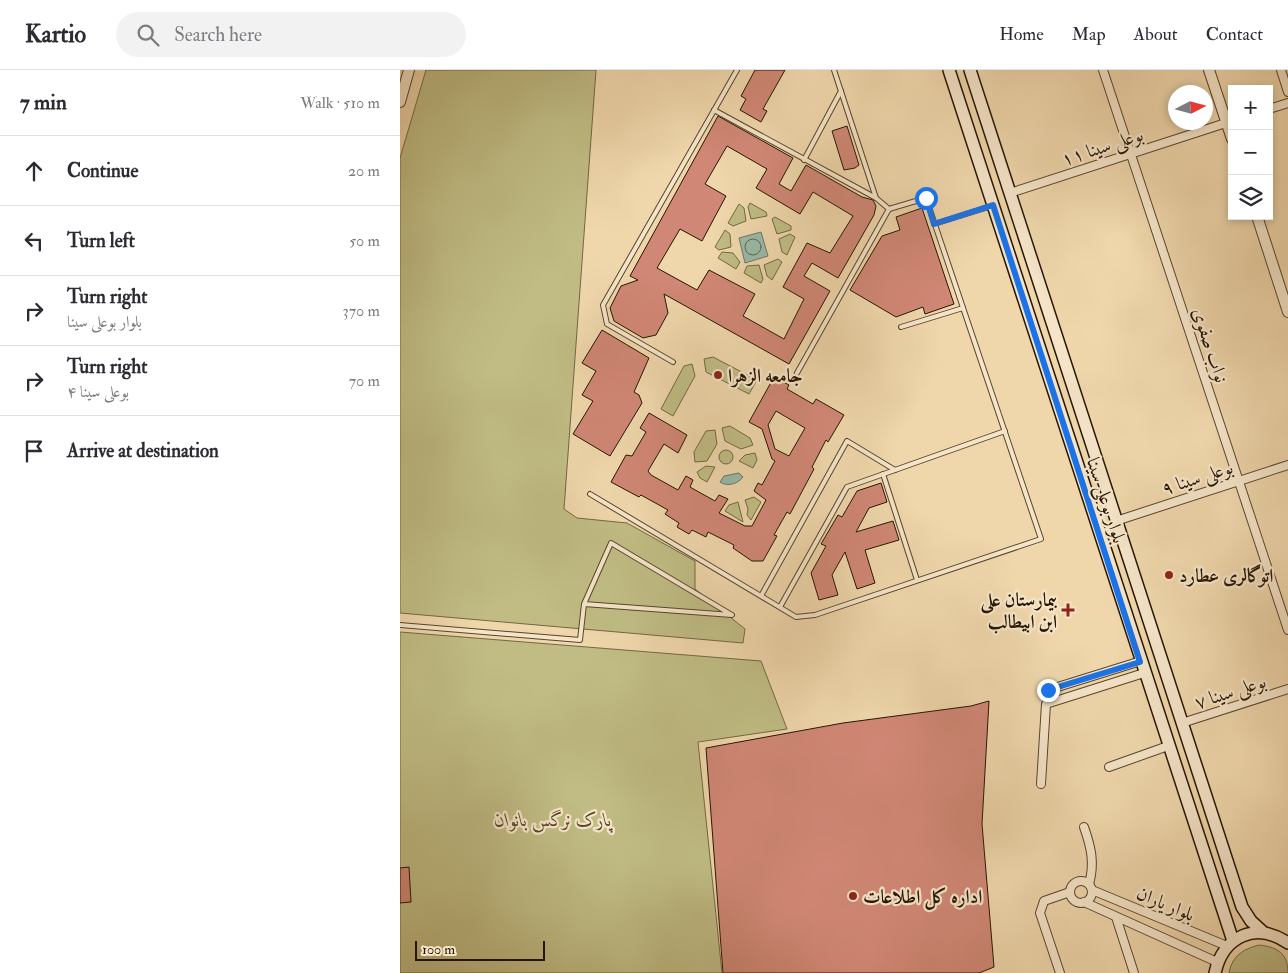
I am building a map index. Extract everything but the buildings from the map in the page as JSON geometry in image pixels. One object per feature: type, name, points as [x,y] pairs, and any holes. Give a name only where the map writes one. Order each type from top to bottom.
[{"type":"main road","name":"بلوار بوعلی سینا","points":[[949,70],[1139,668],[1168,746],[1230,943]]},
{"type":"main road","name":"بلوار بوعلی سینا","points":[[970,70],[1242,908],[1251,921],[1263,932]]},
{"type":"main road","points":[[1139,668],[1162,660]]},
{"type":"main road","points":[[1216,967],[1230,943],[1242,936],[1263,932],[1278,936],[1288,943]]},
{"type":"street","points":[[400,102],[409,70]]},
{"type":"street","name":"نواب صفوی","points":[[1103,70],[1288,630]]},
{"type":"street","points":[[1209,70],[1228,119]]},
{"type":"street","points":[[1281,70],[1288,92]]},
{"type":"street","points":[[1273,108],[1288,103]]},
{"type":"street","name":"بوعلی سینا ۱۱","points":[[1010,193],[1228,122]]},
{"type":"street","points":[[1258,220],[1288,312]]},
{"type":"street","name":"بوعلی سینا ۹","points":[[1116,521],[1288,465]]},
{"type":"street","points":[[1048,690],[1089,678],[1139,668]]},
{"type":"street","points":[[1041,784],[1046,704],[1093,689],[1139,668]]},
{"type":"street","points":[[1089,678],[1093,689]]},
{"type":"street","name":"بوعلی سینا ۷","points":[[1182,723],[1288,689]]},
{"type":"street","points":[[1110,767],[1168,746]]},
{"type":"street","points":[[1070,892],[1074,901],[1084,902],[1091,898],[1092,849],[1084,827]]},
{"type":"street","points":[[1060,973],[1040,913],[1041,906],[1044,901],[1070,892],[1076,882],[1083,881],[1091,887]]},
{"type":"street","name":"بلوار یاران","points":[[1091,887],[1230,943]]},
{"type":"street","name":"بلوار یاران","points":[[1084,902],[1216,967]]},
{"type":"street","points":[[1116,917],[1134,973]]},
{"type":"lane","points":[[672,362],[607,324],[603,305],[737,70]]},
{"type":"lane","points":[[834,70],[876,198]]},
{"type":"lane","points":[[804,160],[841,91]]},
{"type":"lane","points":[[714,110],[876,198],[889,209]]},
{"type":"lane","points":[[590,494],[796,617],[815,614],[1040,538],[926,198],[889,209],[797,373]]},
{"type":"lane","points":[[934,224],[993,205]]},
{"type":"lane","points":[[901,328],[963,308]]},
{"type":"lane","points":[[780,607],[847,487],[1005,431]]},
{"type":"lane","points":[[761,596],[847,441],[895,470]]},
{"type":"lane","points":[[883,474],[917,580]]},
{"type":"lane","points":[[400,625],[580,640],[584,604],[611,543],[732,615],[584,604]]},
{"type":"green space","points":[[426,70],[596,70],[564,509],[577,518],[627,523],[695,561],[695,589],[745,629],[743,643],[400,613],[400,158]]},
{"type":"green space","points":[[750,203],[766,212],[767,216],[751,219],[748,207]]},
{"type":"green space","points":[[739,204],[744,208],[746,221],[733,226],[728,223]]},
{"type":"green space","points":[[775,217],[791,226],[791,230],[777,234],[772,219]]},
{"type":"green space","points":[[725,230],[730,234],[731,247],[719,250],[715,247]]},
{"type":"green space","points":[[790,234],[795,237],[787,255],[782,252],[779,239]]},
{"type":"green space","points":[[722,252],[733,253],[740,262],[736,269],[718,258]]},
{"type":"green space","points":[[778,259],[782,262],[772,280],[767,276],[764,265]]},
{"type":"green space","points":[[759,265],[763,279],[761,283],[744,273],[747,266]]},
{"type":"green space","points":[[713,357],[757,380],[749,394],[706,372],[704,359]]},
{"type":"green space","points":[[692,364],[695,376],[673,416],[661,409],[684,366]]},
{"type":"green space","points":[[730,426],[750,438],[753,445],[741,449],[725,441],[722,428]]},
{"type":"green space","points":[[715,430],[717,444],[707,461],[695,462],[694,452],[706,431]]},
{"type":"green space","points":[[723,450],[729,450],[733,457],[729,464],[723,464],[719,460],[719,454]]},
{"type":"green space","points":[[755,453],[757,460],[753,468],[739,461],[745,455]]},
{"type":"green space","points":[[706,466],[715,467],[707,482],[700,478],[697,472]]},
{"type":"green space","points":[[754,497],[761,502],[751,520],[747,515],[748,509],[745,500]]},
{"type":"green space","points":[[738,502],[743,522],[725,511],[729,505]]},
{"type":"green space","name":"پارک نرگس بانوان","points":[[400,632],[761,661],[787,729],[698,742],[722,973],[400,973]]},
{"type":"green space","points":[[1259,945],[1271,947],[1280,952],[1286,960],[1288,973],[1229,973],[1230,967],[1239,954]]},
{"type":"water","points":[[761,232],[768,256],[745,263],[739,238]]},
{"type":"water","points":[[739,473],[743,477],[735,483],[726,484],[720,482],[724,476]]},
{"type":"place","name":"جامعه الزهرا","points":[[718,375]]},
{"type":"place","name":"اتوگالری عطارد","points":[[1169,575]]},
{"type":"place","name":"بیمارستان علی ابن ابیطالب","points":[[1068,610]]},
{"type":"place","name":"اداره کل اطلاعات","points":[[853,896]]},
{"type":"route","points":[[926,198],[934,224],[993,205],[1140,662],[1048,690]]}]
